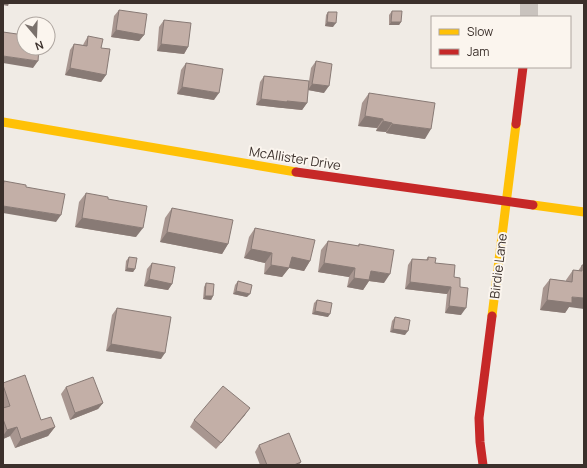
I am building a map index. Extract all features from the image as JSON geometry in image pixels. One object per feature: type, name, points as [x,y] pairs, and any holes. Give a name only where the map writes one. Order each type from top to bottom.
[{"type":"street","points":[[529,3],[529,16]]},
{"type":"street","name":"Birdie Lane","points":[[483,465],[479,418],[523,68]]},
{"type":"street","name":"McAllister Drive","points":[[3,122],[275,169],[584,212]]},
{"type":"building","points":[[119,10],[147,14],[144,35],[116,30]]},
{"type":"building","points":[[392,11],[402,11],[401,22],[391,22]]},
{"type":"building","points":[[328,12],[337,12],[336,23],[327,22]]},
{"type":"building","points":[[164,20],[191,23],[188,47],[161,44]]},
{"type":"building","points":[[3,32],[16,34],[16,56],[38,56],[38,61],[3,56]]},
{"type":"building","points":[[88,36],[103,39],[101,48],[110,49],[106,75],[70,68],[74,44],[87,46]]},
{"type":"building","points":[[316,61],[332,64],[329,86],[312,84]]},
{"type":"building","points":[[186,63],[223,69],[219,93],[182,87]]},
{"type":"building","points":[[264,76],[309,81],[307,103],[261,99]]},
{"type":"building","points":[[369,93],[435,103],[431,129],[392,124],[383,121],[383,119],[365,116]]},
{"type":"building","points":[[4,181],[26,185],[26,187],[65,194],[61,215],[3,206]]},
{"type":"building","points":[[86,193],[108,197],[108,199],[147,206],[143,228],[82,218]]},
{"type":"building","points":[[172,208],[233,220],[228,244],[167,232]]},
{"type":"building","points":[[255,228],[315,240],[310,261],[292,257],[289,268],[271,265],[272,253],[251,249]]},
{"type":"building","points":[[328,241],[359,246],[359,244],[394,250],[390,274],[371,271],[369,280],[354,278],[355,268],[324,263]]},
{"type":"building","points":[[129,257],[137,258],[135,269],[127,268]]},
{"type":"building","points":[[428,257],[436,258],[435,263],[455,265],[454,277],[460,278],[460,287],[468,288],[466,308],[449,306],[451,287],[410,282],[412,259],[428,260]]},
{"type":"building","points":[[152,263],[175,267],[172,284],[149,279]]},
{"type":"building","points":[[582,265],[584,265],[584,298],[572,297],[572,303],[547,300],[550,279],[572,282],[573,270],[582,271]]},
{"type":"building","points":[[238,281],[252,285],[250,294],[236,291]]},
{"type":"building","points":[[206,283],[214,284],[213,296],[205,296]]},
{"type":"building","points":[[317,300],[332,303],[330,314],[315,311]]},
{"type":"building","points":[[117,308],[171,317],[165,353],[111,344]]},
{"type":"building","points":[[395,317],[410,320],[408,331],[393,329]]},
{"type":"building","points":[[25,375],[41,420],[51,417],[55,427],[21,439],[17,427],[7,430],[3,419],[3,408],[10,406],[3,383]]},
{"type":"building","points":[[93,377],[103,403],[75,413],[66,387]]},
{"type":"building","points":[[223,386],[250,408],[221,443],[194,420]]},
{"type":"building","points":[[289,433],[301,462],[294,465],[267,465],[259,445]]},
{"type":"traffic: slow","points":[[3,122],[296,172]]},
{"type":"traffic: slow","points":[[492,316],[516,124]]},
{"type":"traffic: slow","points":[[533,205],[584,212]]},
{"type":"traffic: jam","points":[[516,124],[523,68]]},
{"type":"traffic: jam","points":[[296,172],[533,205]]},
{"type":"traffic: jam","points":[[483,465],[479,418],[492,316]]}]
